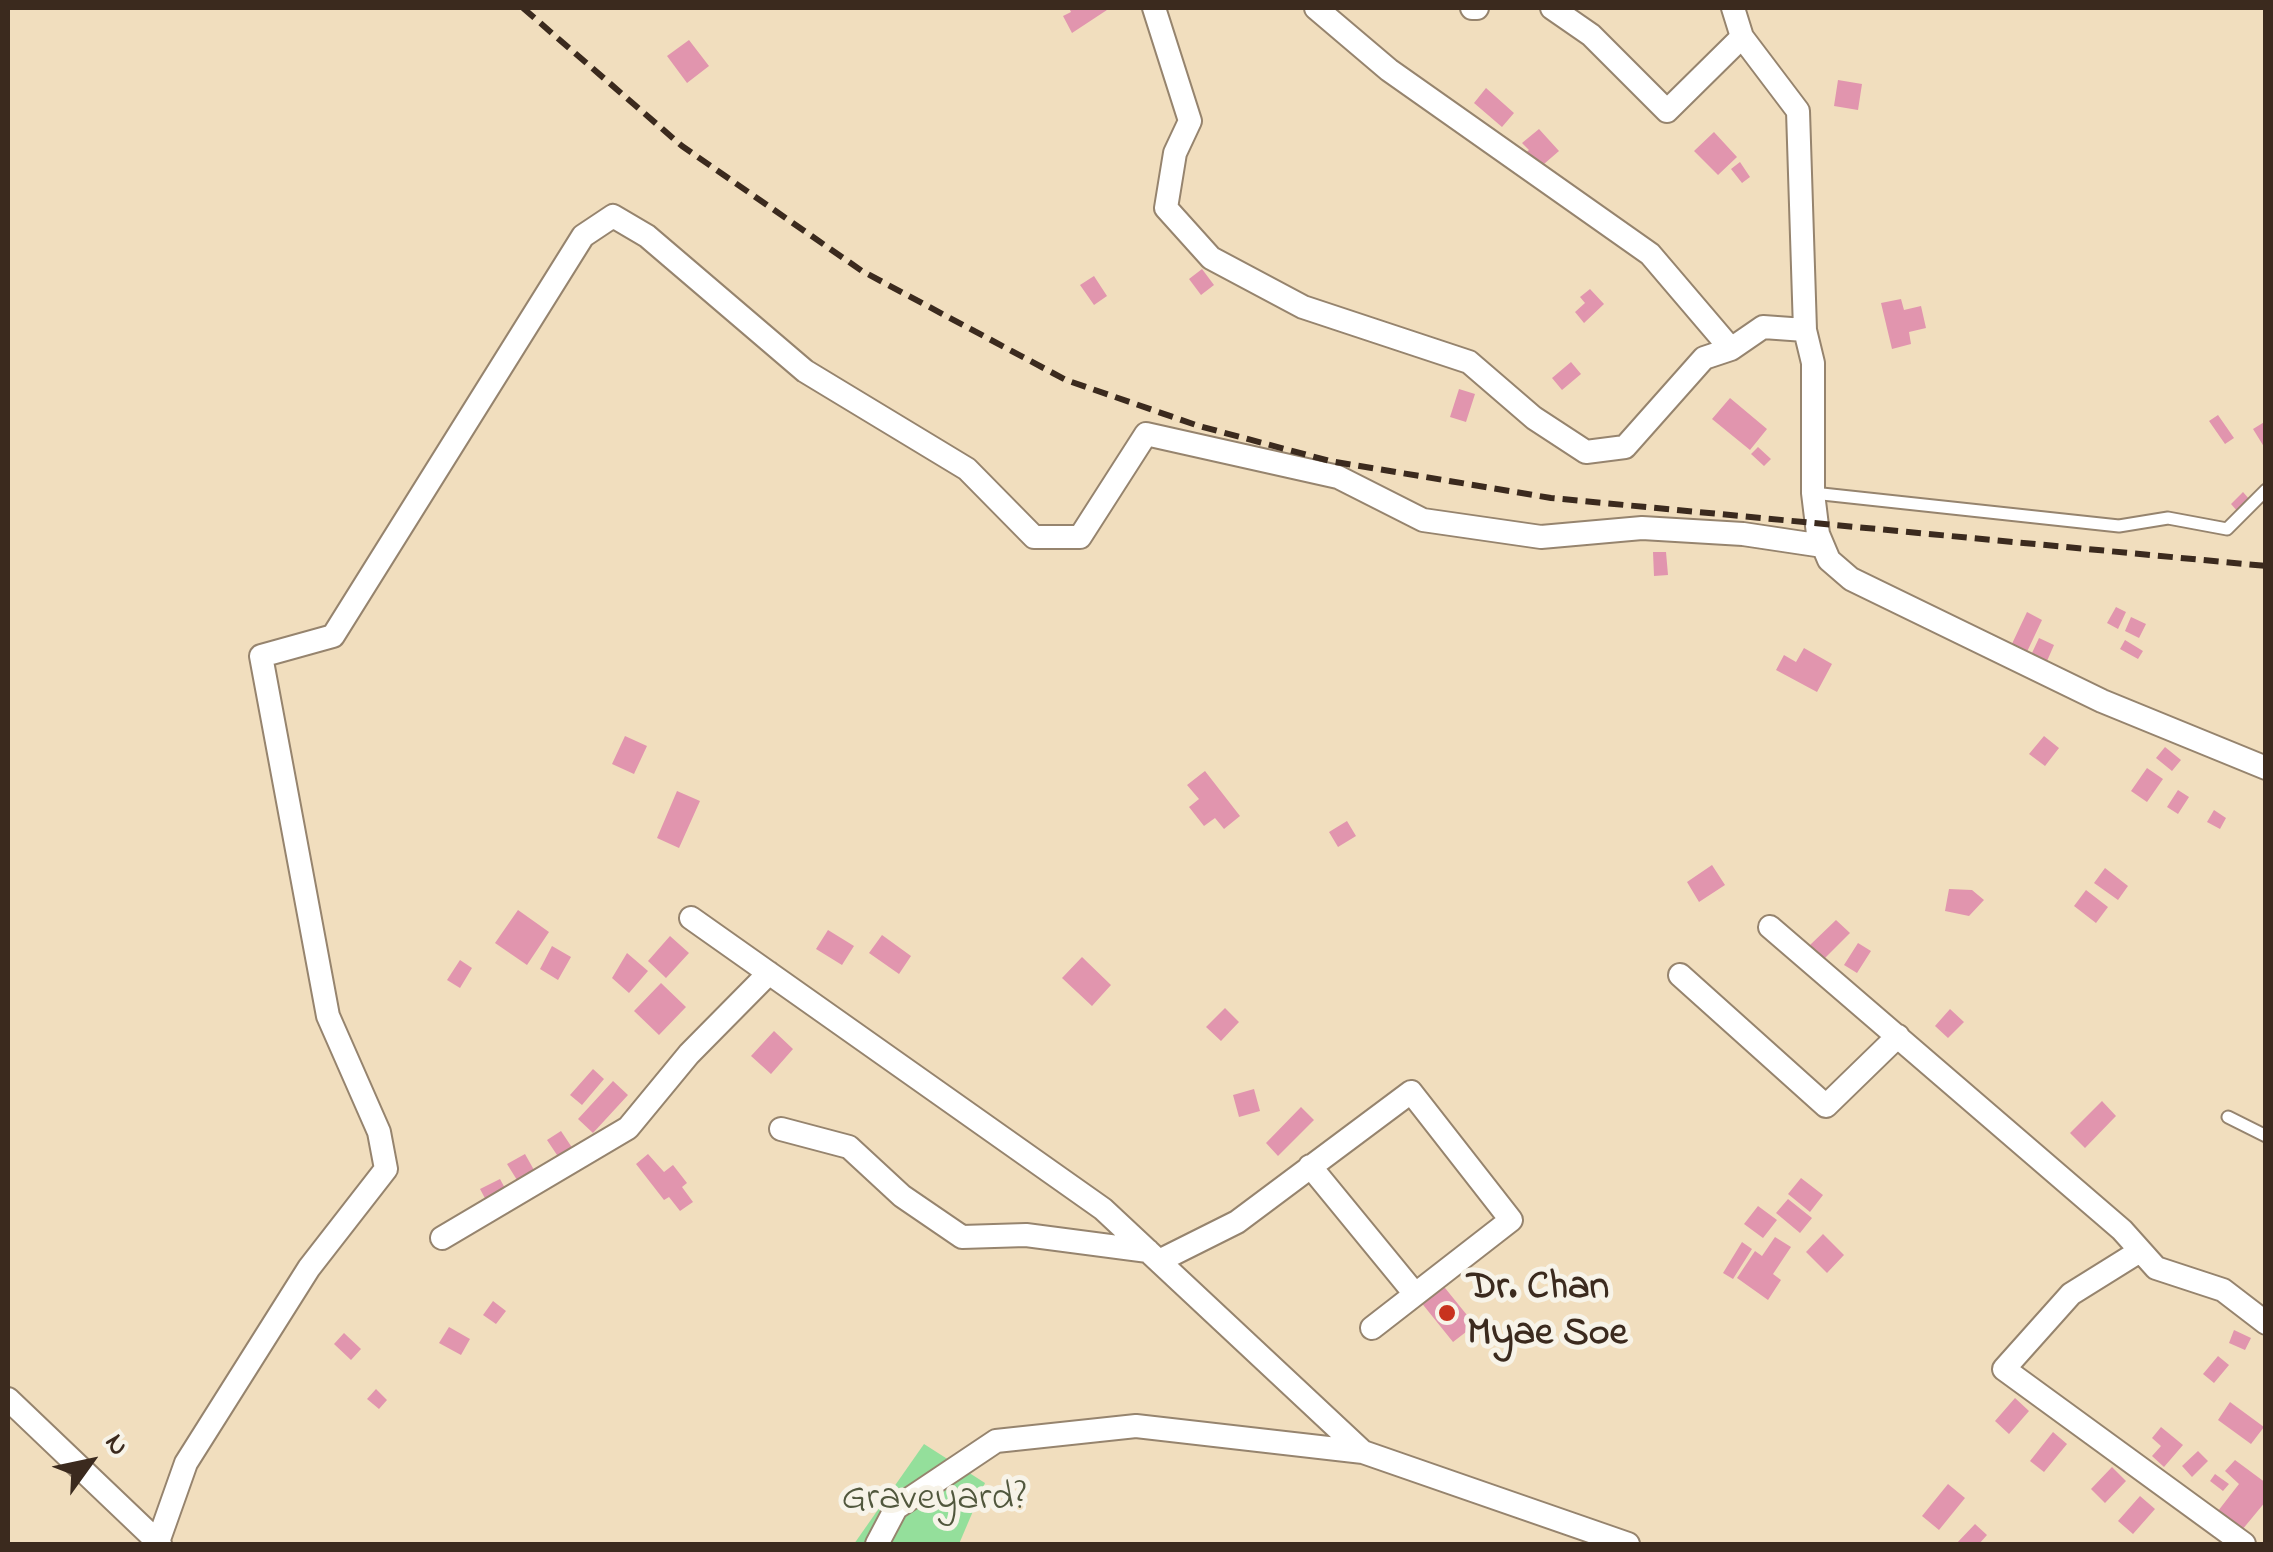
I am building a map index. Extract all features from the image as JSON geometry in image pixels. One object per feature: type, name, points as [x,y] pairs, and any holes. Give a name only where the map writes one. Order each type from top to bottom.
[{"type":"street","points":[[1154,8],[1190,121],[1175,153],[1166,208],[1211,258],[1303,307],[1469,362],[1534,418],[1586,452],[1625,447],[1704,358],[1731,348],[1762,328],[1805,330]]},
{"type":"street","points":[[1316,8],[1389,70],[1650,254],[1731,348]]},
{"type":"street","points":[[1552,8],[1591,35],[1667,111],[1742,36]]},
{"type":"street","points":[[1733,8],[1742,36],[1798,110],[1805,330],[1813,363],[1813,493],[1828,560],[1851,579],[2102,701],[2266,768]]},
{"type":"street","points":[[8,1399],[159,1544],[186,1463],[310,1268],[386,1168],[379,1132],[328,1016],[261,656],[333,636],[583,236],[613,216],[648,236],[805,371],[968,469],[1034,537],[1080,537],[1146,434],[1338,477],[1423,520],[1541,537],[1642,528],[1743,534],[1823,546]]},
{"type":"street","points":[[691,918],[1104,1209],[1363,1452]]},
{"type":"street","points":[[1770,926],[2122,1230],[2156,1268],[2223,1290],[2266,1323]]},
{"type":"street","points":[[442,1238],[628,1128],[689,1054],[769,973]]},
{"type":"street","points":[[1680,975],[1826,1106],[1898,1036]]},
{"type":"street","points":[[782,1129],[849,1147],[902,1196],[962,1237],[1026,1235],[1154,1256],[1237,1222],[1411,1092],[1511,1220],[1372,1328]]},
{"type":"street","points":[[1310,1166],[1414,1294]]},
{"type":"street","points":[[2140,1251],[2071,1294],[2004,1369],[2244,1544]]},
{"type":"street","points":[[877,1544],[896,1508],[996,1441],[1136,1426],[1363,1452],[1621,1544]]},
{"type":"lane","points":[[1813,493],[2119,526],[2168,518],[2227,529],[2266,490]]},
{"type":"lane","points":[[2228,1117],[2266,1136]]},
{"type":"green space","name":"Graveyard?","points":[[924,1444],[985,1483],[959,1544],[854,1544]]},
{"type":"building","points":[[1069,8],[1110,8],[1072,33],[1063,16],[1071,12]]},
{"type":"building","points":[[689,40],[709,66],[687,83],[667,56]]},
{"type":"building","points":[[1838,80],[1862,84],[1858,110],[1834,106]]},
{"type":"building","points":[[1486,88],[1514,113],[1502,127],[1474,103]]},
{"type":"building","points":[[1539,129],[1559,151],[1537,170],[1524,154],[1529,150],[1522,143]]},
{"type":"building","points":[[1714,132],[1737,157],[1718,175],[1694,151]]},
{"type":"building","points":[[1740,162],[1750,177],[1742,183],[1731,169]]},
{"type":"building","points":[[1202,269],[1214,285],[1201,295],[1189,279]]},
{"type":"building","points":[[1094,276],[1107,296],[1094,305],[1080,285]]},
{"type":"building","points":[[1590,289],[1604,304],[1584,323],[1575,312],[1585,303],[1580,297]]},
{"type":"building","points":[[1901,299],[1904,310],[1921,306],[1926,328],[1909,332],[1911,344],[1892,349],[1881,303]]},
{"type":"building","points":[[1571,362],[1581,374],[1562,390],[1552,378]]},
{"type":"building","points":[[1459,389],[1475,394],[1466,422],[1450,417]]},
{"type":"building","points":[[1730,398],[1767,429],[1750,450],[1712,419]]},
{"type":"building","points":[[2218,415],[2234,438],[2225,444],[2209,421]]},
{"type":"building","points":[[2266,421],[2266,450],[2253,429]]},
{"type":"building","points":[[1758,447],[1771,459],[1764,466],[1751,454]]},
{"type":"building","points":[[2243,492],[2250,500],[2238,512],[2231,504]]},
{"type":"building","points":[[1653,552],[1666,552],[1668,575],[1654,576]]},
{"type":"building","points":[[2116,607],[2126,612],[2118,629],[2107,623]]},
{"type":"building","points":[[2027,612],[2042,620],[2025,656],[2010,648]]},
{"type":"building","points":[[2131,617],[2146,624],[2139,638],[2125,631]]},
{"type":"building","points":[[2039,638],[2054,645],[2047,661],[2032,653]]},
{"type":"building","points":[[2125,640],[2143,651],[2138,659],[2120,649]]},
{"type":"building","points":[[1804,648],[1832,664],[1817,692],[1776,670],[1784,655],[1796,662]]},
{"type":"building","points":[[625,736],[647,746],[634,774],[612,764]]},
{"type":"building","points":[[2044,736],[2059,748],[2045,766],[2029,754]]},
{"type":"building","points":[[2165,747],[2181,760],[2172,771],[2156,758]]},
{"type":"building","points":[[2147,768],[2163,779],[2147,802],[2131,791]]},
{"type":"building","points":[[1205,771],[1240,816],[1224,829],[1215,818],[1204,826],[1189,807],[1199,799],[1187,785]]},
{"type":"building","points":[[2178,790],[2189,797],[2178,814],[2167,807]]},
{"type":"building","points":[[677,791],[700,801],[679,848],[657,838]]},
{"type":"building","points":[[2214,810],[2226,818],[2220,829],[2207,822]]},
{"type":"building","points":[[1347,821],[1356,836],[1338,847],[1329,832]]},
{"type":"building","points":[[1712,865],[1725,885],[1699,902],[1687,882]]},
{"type":"building","points":[[2105,868],[2128,886],[2118,900],[2094,883]]},
{"type":"building","points":[[1949,889],[1972,890],[1984,900],[1969,916],[1945,911]]},
{"type":"building","points":[[2086,890],[2108,907],[2096,923],[2074,906]]},
{"type":"building","points":[[518,910],[549,932],[527,965],[495,943]]},
{"type":"building","points":[[1836,920],[1850,933],[1824,959],[1810,945]]},
{"type":"building","points":[[828,930],[854,946],[842,965],[816,949]]},
{"type":"building","points":[[882,935],[911,956],[899,974],[869,953]]},
{"type":"building","points":[[670,936],[689,953],[666,978],[648,961]]},
{"type":"building","points":[[1858,943],[1871,951],[1857,973],[1844,965]]},
{"type":"building","points":[[552,946],[571,957],[558,980],[540,969]]},
{"type":"building","points":[[627,953],[648,971],[629,993],[612,978]]},
{"type":"building","points":[[1082,957],[1111,985],[1092,1006],[1062,978]]},
{"type":"building","points":[[460,960],[472,968],[460,988],[447,980]]},
{"type":"building","points":[[661,983],[686,1007],[659,1035],[634,1011]]},
{"type":"building","points":[[1225,1008],[1239,1022],[1221,1041],[1206,1027]]},
{"type":"building","points":[[1950,1009],[1964,1022],[1948,1038],[1935,1026]]},
{"type":"building","points":[[774,1031],[793,1049],[771,1074],[751,1056]]},
{"type":"building","points":[[593,1069],[604,1079],[582,1105],[570,1095]]},
{"type":"building","points":[[613,1081],[628,1095],[593,1133],[578,1119]]},
{"type":"building","points":[[1254,1089],[1260,1111],[1239,1117],[1233,1095]]},
{"type":"building","points":[[2102,1101],[2116,1116],[2085,1148],[2070,1133]]},
{"type":"building","points":[[1301,1107],[1314,1120],[1278,1156],[1266,1143]]},
{"type":"building","points":[[561,1131],[577,1155],[563,1164],[547,1140]]},
{"type":"building","points":[[525,1154],[534,1170],[517,1180],[507,1164]]},
{"type":"building","points":[[648,1154],[664,1172],[673,1165],[687,1183],[682,1187],[693,1202],[680,1211],[669,1197],[664,1200],[636,1164]]},
{"type":"building","points":[[1801,1178],[1823,1195],[1810,1212],[1788,1194]]},
{"type":"building","points":[[500,1179],[507,1192],[487,1202],[480,1189]]},
{"type":"building","points":[[1788,1199],[1812,1218],[1800,1233],[1776,1213]]},
{"type":"building","points":[[1758,1206],[1777,1220],[1763,1238],[1744,1224]]},
{"type":"building","points":[[1823,1234],[1844,1255],[1827,1273],[1806,1252]]},
{"type":"building","points":[[1775,1237],[1791,1247],[1773,1274],[1781,1280],[1768,1300],[1737,1278],[1755,1251],[1762,1256]]},
{"type":"building","points":[[1742,1242],[1752,1249],[1733,1279],[1723,1273]]},
{"type":"building","name":"Dr. Chan Myae Soe","points":[[1441,1283],[1475,1325],[1453,1342],[1420,1301]]},
{"type":"building","points":[[493,1301],[506,1311],[496,1324],[483,1315]]},
{"type":"building","points":[[449,1327],[470,1339],[461,1355],[439,1343]]},
{"type":"building","points":[[2234,1330],[2251,1338],[2245,1350],[2229,1343]]},
{"type":"building","points":[[344,1333],[361,1349],[351,1360],[334,1344]]},
{"type":"building","points":[[2218,1356],[2229,1365],[2214,1383],[2203,1374]]},
{"type":"building","points":[[376,1389],[387,1400],[379,1409],[367,1399]]},
{"type":"building","points":[[2015,1398],[2029,1411],[2009,1434],[1995,1421]]},
{"type":"building","points":[[2230,1402],[2264,1427],[2251,1444],[2218,1420]]},
{"type":"building","points":[[2161,1427],[2183,1445],[2164,1467],[2152,1456],[2161,1446],[2152,1438]]},
{"type":"building","points":[[2053,1432],[2067,1444],[2044,1472],[2030,1461]]},
{"type":"building","points":[[2198,1451],[2208,1461],[2192,1477],[2182,1466]]},
{"type":"building","points":[[2235,1460],[2266,1483],[2266,1501],[2242,1530],[2218,1511],[2239,1484],[2225,1471]]},
{"type":"building","points":[[2112,1467],[2126,1481],[2105,1503],[2091,1489]]},
{"type":"building","points":[[2215,1474],[2229,1484],[2223,1491],[2210,1481]]},
{"type":"building","points":[[1948,1484],[1965,1498],[1939,1530],[1922,1516]]},
{"type":"building","points":[[2140,1496],[2155,1509],[2133,1534],[2118,1521]]},
{"type":"building","points":[[1975,1524],[1987,1535],[1979,1544],[1956,1544]]},
{"type":"railway","points":[[523,8],[682,146],[862,271],[1066,380],[1199,426],[1330,461],[1551,498],[2266,566]]},
{"type":"place","name":"Dr. Chan Myae Soe","points":[[1447,1313]]}]
